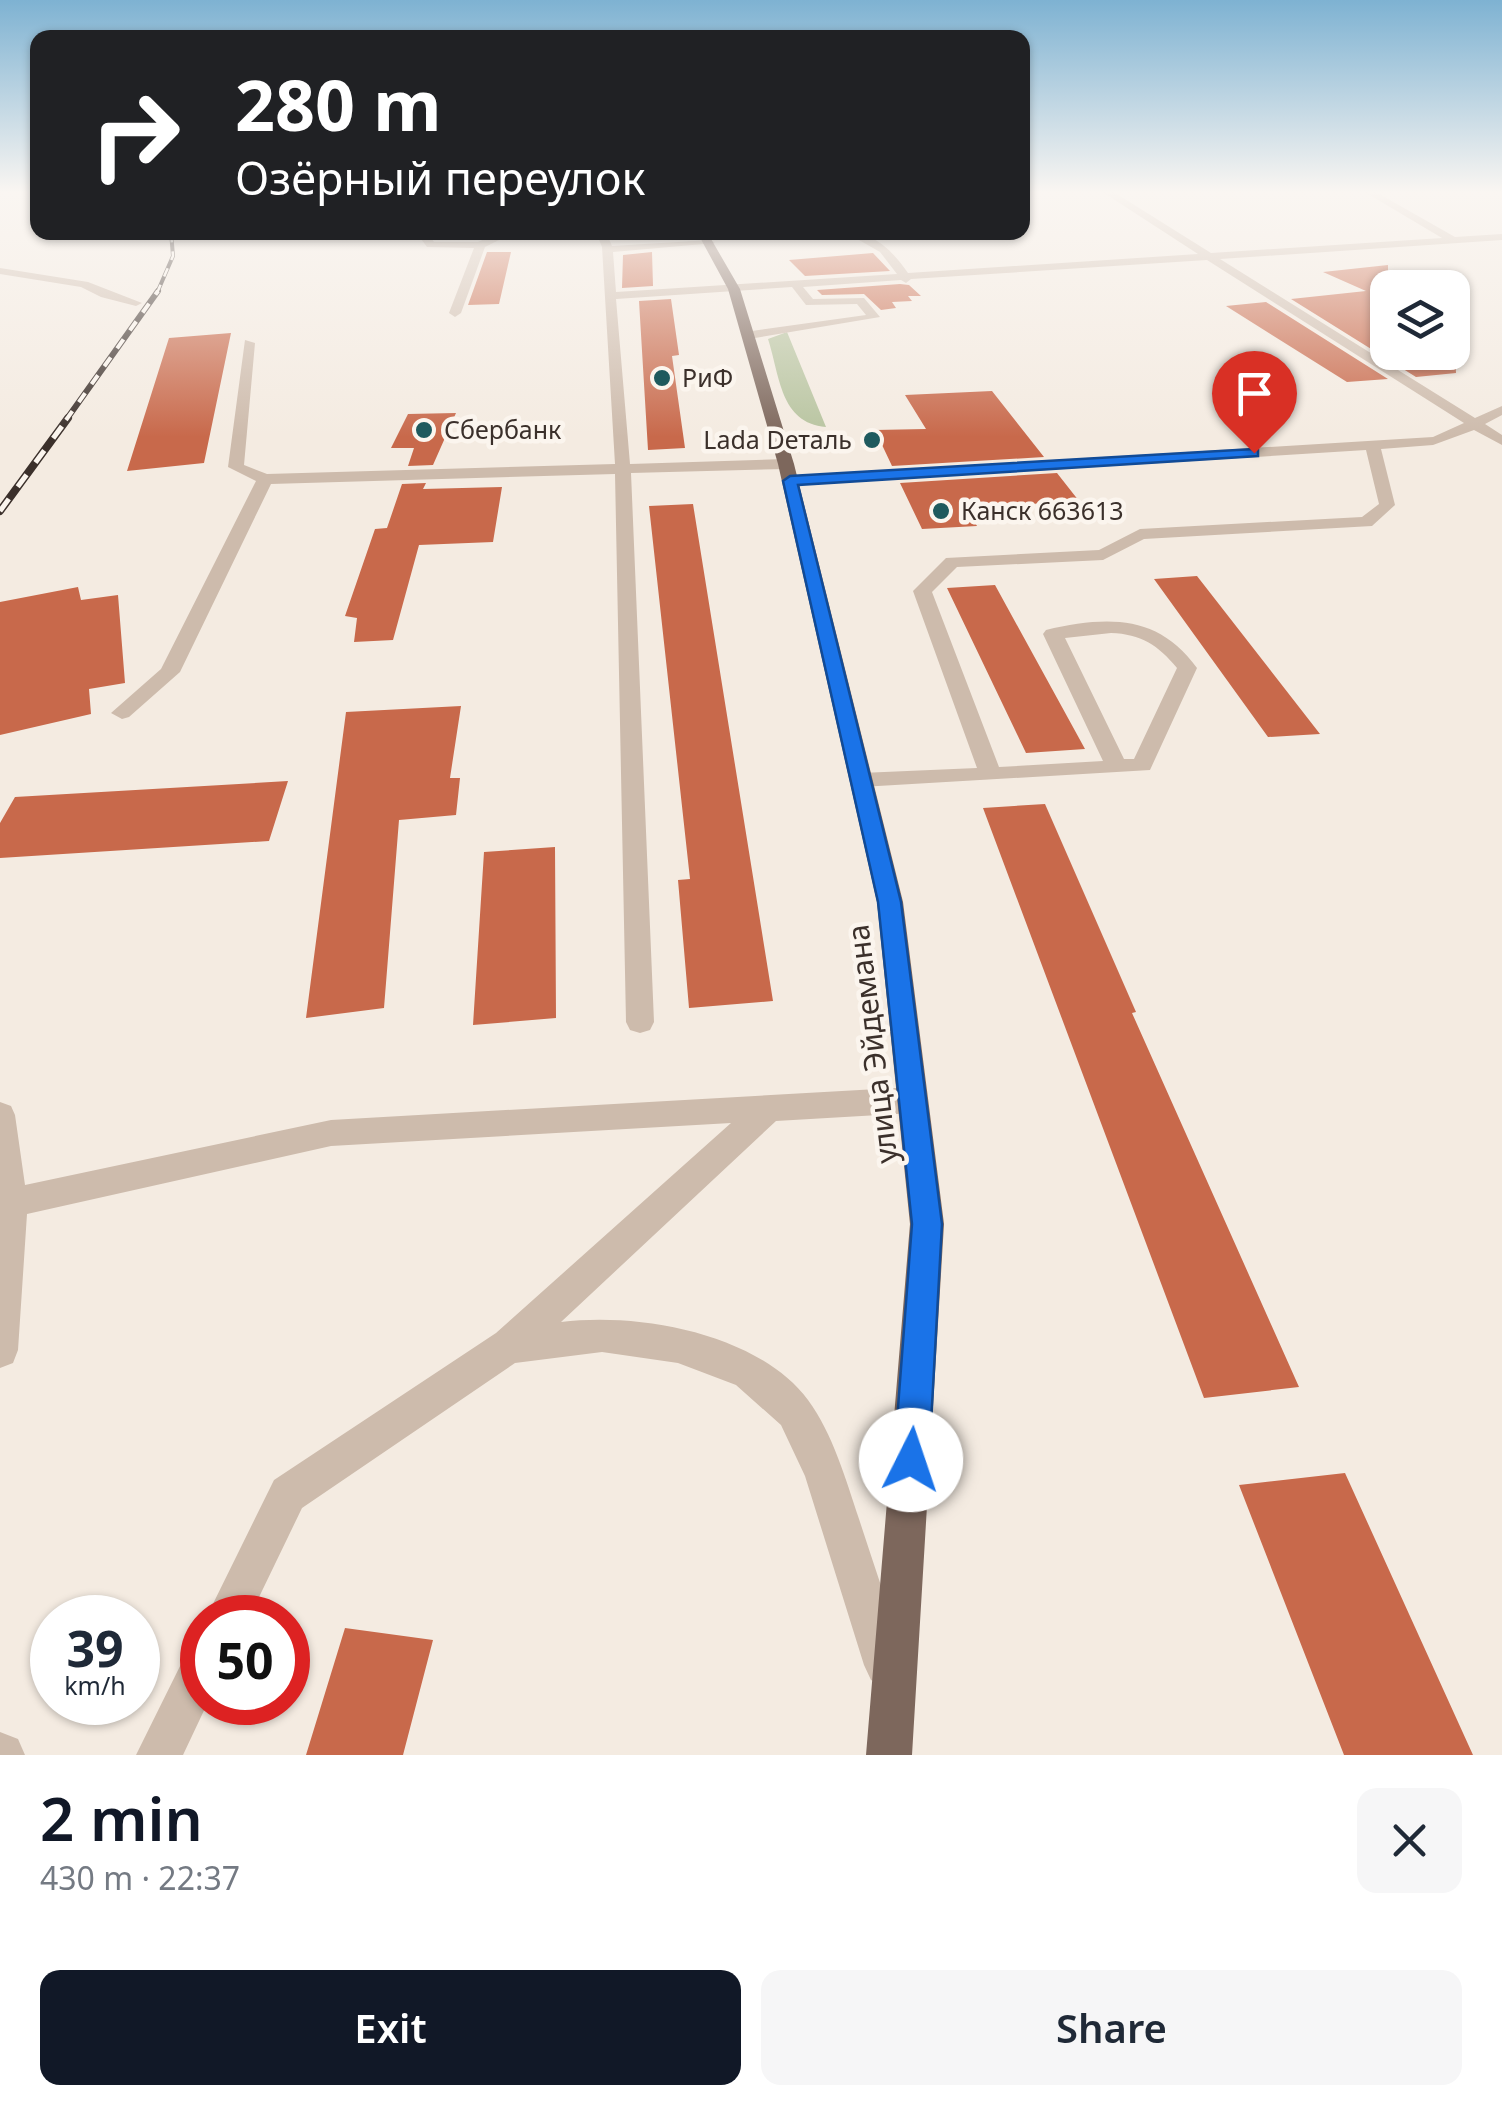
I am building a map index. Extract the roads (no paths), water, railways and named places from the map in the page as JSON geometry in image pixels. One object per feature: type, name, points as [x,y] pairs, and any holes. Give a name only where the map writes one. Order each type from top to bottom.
[{"type":"main road","name":"улица Эйдемана","points":[[725,273],[749,335],[788,472],[890,902],[927,1224],[889,1755]]},
{"type":"street","points":[[12,273],[84,284],[105,295],[136,302]]},
{"type":"street","points":[[454,313],[469,273]]},
{"type":"street","points":[[609,273],[623,470],[640,1022]]},
{"type":"street","points":[[902,273],[906,280]]},
{"type":"street","points":[[610,296],[1008,273]]},
{"type":"street","points":[[1231,273],[1502,441]]},
{"type":"street","points":[[798,286],[823,324]]},
{"type":"street","points":[[749,335],[874,316],[860,300],[810,303]]},
{"type":"street","points":[[250,343],[236,467],[265,479],[623,470],[788,472],[1373,446],[1452,438],[1472,422],[1502,410]]},
{"type":"street","points":[[992,775],[922,591],[931,580],[952,562],[1103,555],[1140,534],[1366,522],[1388,505],[1373,446]]},
{"type":"street","points":[[122,713],[170,672],[265,479]]},
{"type":"street","points":[[861,780],[992,775],[1117,767],[1142,765],[1187,668],[1174,647],[1142,628],[1128,626],[1052,634],[1117,767]]},
{"type":"street","points":[[11,1204],[331,1133],[912,1100]]},
{"type":"street","points":[[238,1595],[288,1494],[509,1346],[767,1110]]},
{"type":"street","points":[[0,1115],[11,1204],[0,1350]]},
{"type":"street","points":[[509,1346],[602,1334],[678,1345],[748,1371],[794,1412],[823,1470],[896,1695]]},
{"type":"street","points":[[159,1755],[180,1712]]},
{"type":"railway","points":[[158,291],[166,273]]},
{"type":"railway","points":[[66,420],[158,291]]},
{"type":"railway","points":[[0,511],[68,418]]},
{"type":"place","name":"РиФ","points":[[662,378]]},
{"type":"place","name":"Сбербанк","points":[[424,430]]},
{"type":"place","name":"Lada Dеталь","points":[[872,440]]},
{"type":"place","name":"Канск 663613","points":[[941,511]]}]
